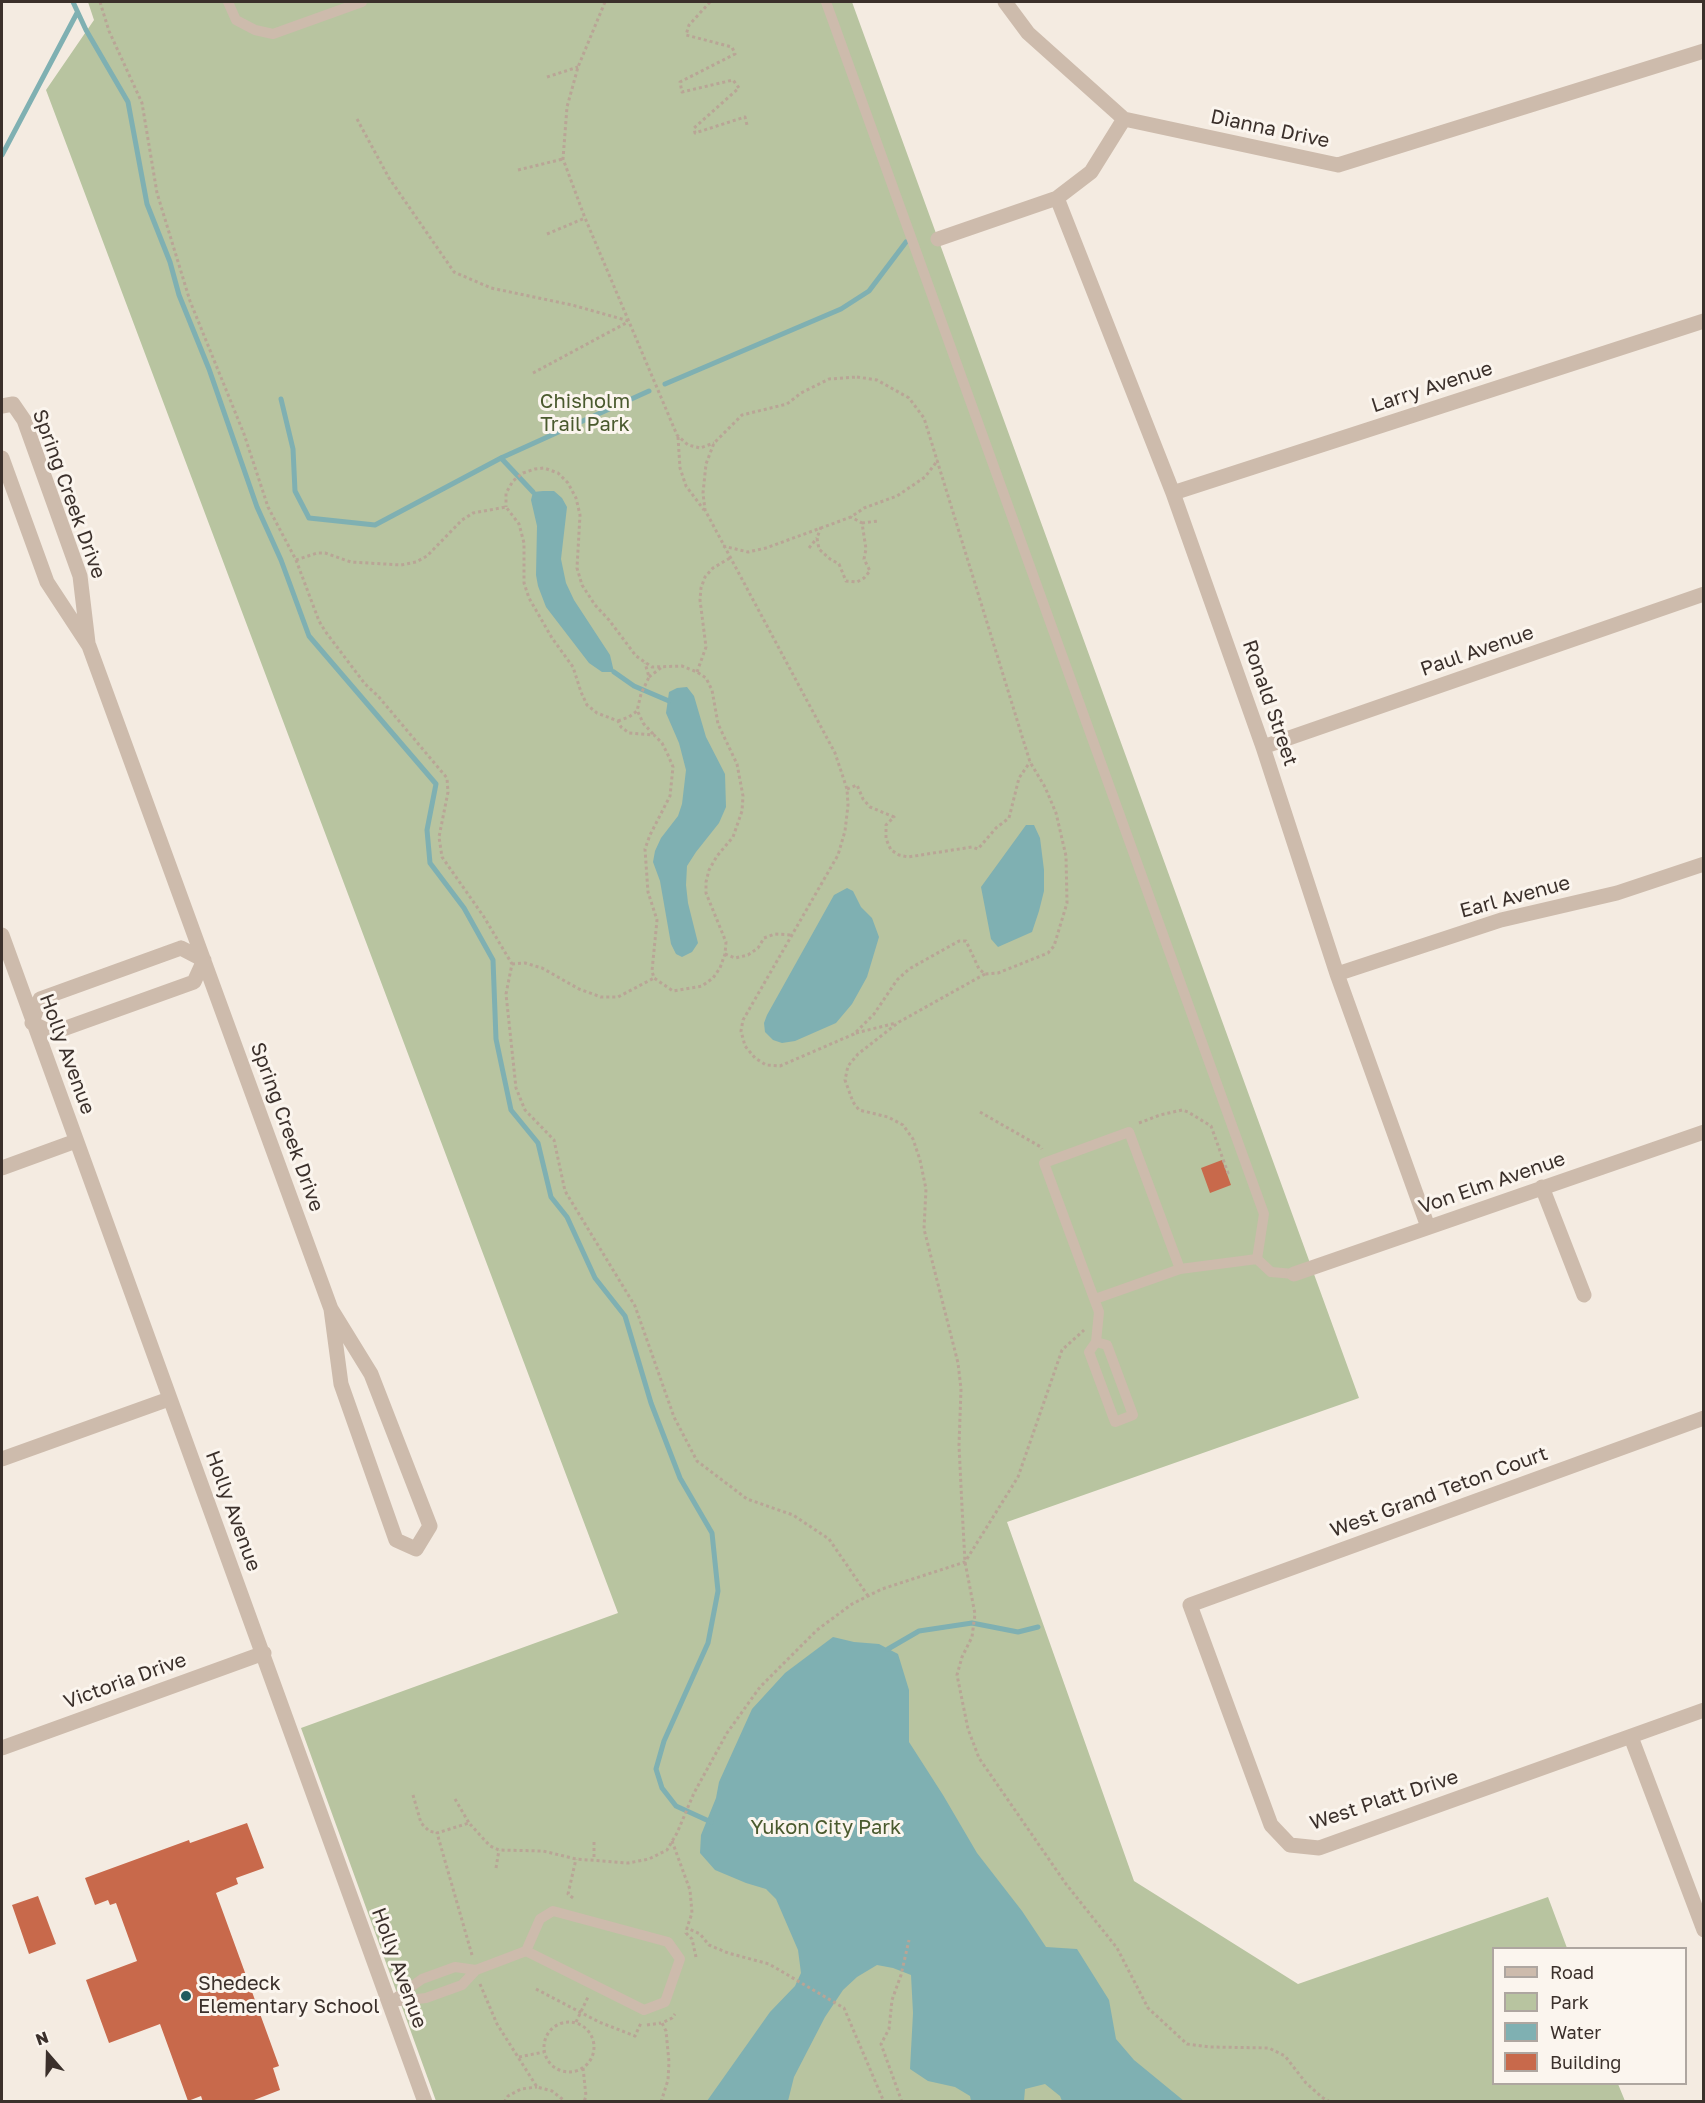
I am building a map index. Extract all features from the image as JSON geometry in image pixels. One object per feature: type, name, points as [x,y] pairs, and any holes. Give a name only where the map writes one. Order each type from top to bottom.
[{"type":"street","name":"Dianna Drive","points":[[1005,2],[1028,33],[1124,119],[1338,165],[1704,51]]},
{"type":"street","points":[[938,239],[1057,198],[1091,172],[1124,119]]},
{"type":"street","name":"Ronald Street","points":[[1057,198],[1173,493],[1263,747],[1337,974],[1428,1227]]},
{"type":"street","name":"Larry Avenue","points":[[1173,493],[1704,321]]},
{"type":"street","name":"Spring Creek Drive","points":[[2,406],[14,404],[24,420],[80,576],[89,646],[331,1309],[370,1374],[430,1526],[416,1549],[396,1540],[340,1384],[331,1309]]},
{"type":"street","name":"Spring Creek Drive","points":[[2,458],[47,582],[89,646]]},
{"type":"street","name":"Paul Avenue","points":[[1263,747],[1704,594]]},
{"type":"street","name":"Earl Avenue","points":[[1337,974],[1501,920],[1617,893],[1704,864]]},
{"type":"street","name":"Holly Avenue","points":[[2,935],[425,2102]]},
{"type":"street","points":[[181,948],[204,960],[194,982],[52,1033],[32,1023],[40,999],[181,948]]},
{"type":"street","name":"Von Elm Avenue","points":[[1294,1274],[1704,1132]]},
{"type":"street","points":[[2,1168],[76,1141]]},
{"type":"street","points":[[1542,1187],[1584,1295]]},
{"type":"street","points":[[2,1459],[169,1399]]},
{"type":"street","name":"West Grand Teton Court","points":[[1190,1605],[1704,1418]]},
{"type":"street","name":"West Platt Drive","points":[[1190,1605],[1271,1824],[1290,1845],[1319,1848],[1704,1710]]},
{"type":"street","name":"Victoria Drive","points":[[2,1748],[264,1653]]},
{"type":"street","points":[[1631,1737],[1704,1930]]},
{"type":"lane","points":[[228,2],[236,20],[255,30],[273,34],[362,2]]},
{"type":"lane","points":[[826,2],[1264,1214],[1257,1259]]},
{"type":"lane","points":[[1096,1342],[1107,1345],[1133,1415],[1114,1422],[1089,1352],[1096,1342],[1099,1312],[1044,1163],[1129,1132],[1179,1269]]},
{"type":"lane","points":[[1095,1299],[1179,1269],[1257,1259]]},
{"type":"lane","points":[[1257,1259],[1271,1272],[1294,1274]]},
{"type":"lane","points":[[390,2002],[426,1998],[462,1985],[476,1970],[526,1951],[540,1919],[553,1911],[668,1942],[680,1959],[665,2002],[644,2010],[526,1951]]},
{"type":"lane","points":[[390,2002],[422,1979],[455,1967],[476,1970]]},
{"type":"path","points":[[100,2],[109,31],[142,103],[157,193],[190,301],[244,434],[268,507],[296,560],[325,631],[365,684],[378,696],[447,778],[448,792],[439,837],[442,857],[484,916],[512,964],[506,994],[516,1088],[525,1110],[554,1140],[565,1191],[635,1306],[674,1417],[696,1461],[747,1499],[793,1515],[829,1539],[868,1596]]},
{"type":"path","points":[[605,2],[578,67],[567,107],[563,159],[585,218],[677,435],[680,468],[686,486],[706,513],[835,753],[847,789],[845,831],[838,855],[743,1020],[741,1031],[745,1046],[755,1058],[766,1065],[780,1066],[854,1034],[899,1022]]},
{"type":"path","points":[[710,2],[688,25],[686,35],[732,47],[735,54],[680,82],[682,92],[733,80],[739,88],[694,128],[695,133],[745,117],[747,126]]},
{"type":"path","points":[[547,77],[578,67]]},
{"type":"path","points":[[357,119],[389,178],[454,272],[491,288],[572,305],[629,321]]},
{"type":"path","points":[[518,170],[563,159]]},
{"type":"path","points":[[547,234],[585,218]]},
{"type":"path","points":[[533,373],[629,321]]},
{"type":"path","points":[[706,513],[703,492],[706,464],[714,443],[742,415],[788,404],[801,393],[829,379],[857,377],[877,380],[909,398],[924,418],[1030,762],[1045,787],[1061,832],[1066,856],[1067,903],[1054,946],[1048,953],[998,973],[985,974],[899,1022],[858,1054],[848,1066],[845,1080],[853,1102],[859,1110],[888,1117],[903,1125],[913,1138],[926,1189],[924,1228],[958,1363],[961,1389],[959,1445],[965,1563],[975,1614],[972,1637],[957,1675],[968,1730],[979,1758],[1066,1884],[1117,1948],[1148,2008],[1187,2044],[1210,2047],[1269,2048],[1285,2056],[1306,2083],[1330,2102]]},
{"type":"path","points":[[677,435],[688,445],[700,448],[714,443]]},
{"type":"path","points":[[723,546],[748,552],[766,548],[851,517],[864,508],[897,496],[925,477],[938,460]]},
{"type":"path","points":[[637,711],[618,721],[597,713],[587,705],[580,692],[573,667],[552,638],[529,598],[524,583],[524,543],[519,524],[506,507],[506,493],[513,481],[534,469],[544,468],[558,473],[568,483],[576,498],[580,515],[577,568],[582,585],[628,646],[645,662],[652,667],[663,666],[682,666],[706,678],[712,690],[718,724],[737,764],[743,796],[742,811],[733,837],[717,856],[709,870],[706,882],[706,892],[726,942],[725,954],[713,978],[702,986],[673,991],[654,978],[652,963],[657,920],[648,892],[645,849],[670,796],[673,767],[662,743],[643,723],[637,711],[649,676],[663,666]]},
{"type":"path","points":[[296,560],[317,553],[360,562],[401,565],[416,562],[427,556],[462,520],[473,513],[506,507]]},
{"type":"path","points":[[851,517],[862,523],[878,521]]},
{"type":"path","points":[[821,527],[818,538],[819,549],[839,564],[846,581],[857,582],[870,571],[864,559],[866,549],[862,523]]},
{"type":"path","points":[[809,548],[818,538]]},
{"type":"path","points":[[697,672],[706,647],[700,600],[701,588],[705,577],[713,568],[729,558]]},
{"type":"path","points":[[645,662],[649,676]]},
{"type":"path","points":[[618,721],[629,734],[654,735]]},
{"type":"path","points":[[847,789],[857,785],[863,799],[870,807],[894,817],[886,825],[886,839],[891,850],[899,855],[908,856],[972,847],[978,849],[996,828],[1009,818],[1019,778],[1030,762]]},
{"type":"path","points":[[725,954],[735,957],[748,955],[758,948],[764,938],[775,934],[792,935]]},
{"type":"path","points":[[854,1034],[874,1014],[897,980],[909,969],[959,941],[966,941],[979,969],[985,974]]},
{"type":"path","points":[[512,964],[525,963],[542,968],[579,989],[601,997],[618,997],[654,978]]},
{"type":"path","points":[[1129,1132],[1136,1124],[1160,1115],[1182,1110],[1188,1112],[1211,1126],[1227,1174]]},
{"type":"path","points":[[981,1112],[1041,1147],[1046,1162]]},
{"type":"path","points":[[455,1799],[469,1823],[490,1845],[499,1850],[543,1851],[576,1859],[628,1863],[649,1859],[667,1850],[694,1793],[727,1733],[760,1687],[818,1630],[852,1604],[882,1589],[965,1563],[1018,1478],[1062,1350],[1082,1331],[1098,1328]]},
{"type":"path","points":[[413,1795],[421,1823],[429,1831],[437,1833],[469,1823]]},
{"type":"path","points":[[437,1833],[481,1984],[497,2024],[537,2087]]},
{"type":"path","points":[[672,1841],[690,1890],[692,1913],[686,1934],[692,1939],[696,1962]]},
{"type":"path","points":[[594,1842],[594,1860]]},
{"type":"path","points":[[496,1868],[499,1850]]},
{"type":"path","points":[[573,1898],[568,1894],[576,1859]]},
{"type":"path","points":[[687,1928],[700,1934],[710,1945],[728,1953],[769,1964],[844,2008],[884,2102]]},
{"type":"path","points":[[902,2102],[881,2044],[889,2030],[892,2000],[901,1975],[909,1940]]},
{"type":"path","points":[[471,1988],[481,1984]]},
{"type":"path","points":[[536,1989],[599,2022],[635,2036],[641,2023],[656,2025],[662,2023],[672,2018],[679,2007]]},
{"type":"path","points":[[576,2022],[589,1995]]},
{"type":"path","points":[[567,2021],[585,2026],[594,2040],[594,2052],[590,2062],[583,2068],[566,2072],[555,2068],[548,2062],[544,2052],[544,2041],[548,2032],[558,2024],[567,2021]]},
{"type":"path","points":[[662,2023],[666,2031],[669,2062],[668,2080],[662,2102]]},
{"type":"path","points":[[518,2058],[544,2052]]},
{"type":"path","points":[[583,2068],[586,2096],[584,2102]]},
{"type":"path","points":[[504,2102],[507,2096],[521,2089],[537,2087],[552,2091],[566,2102]]},
{"type":"green space","name":"Chisholm Trail Park","points":[[88,2],[852,2],[1359,1398],[1007,1522],[1134,1881],[1298,1984],[1548,1897],[1567,1947],[1492,1947],[1492,2085],[1618,2085],[1625,2101],[436,2101],[301,1728],[618,1613],[46,90],[94,20]]},
{"type":"water","points":[[554,491],[567,507],[561,559],[566,583],[574,600],[610,655],[614,672],[602,672],[589,663],[546,607],[536,575],[537,526],[531,500],[533,492]]},
{"type":"water","points":[[687,687],[694,696],[706,737],[725,774],[726,807],[719,823],[687,866],[688,903],[698,943],[692,952],[682,957],[676,954],[671,944],[660,881],[653,862],[661,838],[678,816],[682,804],[686,770],[679,743],[666,713],[669,692]]},
{"type":"water","points":[[1026,825],[1034,825],[1040,838],[1044,891],[1032,932],[998,947],[991,939],[981,887]]},
{"type":"water","points":[[847,888],[853,891],[861,907],[872,918],[879,937],[867,977],[852,1004],[836,1023],[795,1041],[782,1043],[773,1040],[765,1032],[764,1023],[767,1015],[834,895]]},
{"type":"water","points":[[833,1637],[879,1644],[898,1654],[909,1690],[909,1742],[977,1853],[1022,1911],[1046,1947],[1077,1949],[1109,2000],[1116,2039],[1134,2060],[1184,2101],[1062,2101],[1060,2096],[1045,2084],[1025,2089],[1024,2101],[971,2101],[970,2096],[955,2087],[928,2081],[910,2069],[913,2013],[911,1975],[877,1965],[857,1977],[843,1990],[825,2017],[794,2077],[788,2101],[707,2101],[770,2012],[795,1986],[801,1973],[798,1950],[776,1899],[766,1889],[715,1870],[700,1853],[701,1835],[716,1798],[719,1782],[752,1709],[785,1673]]},
{"type":"building","points":[[1222,1160],[1231,1185],[1210,1193],[1201,1168]]},
{"type":"building","points":[[247,1823],[264,1868],[236,1878],[238,1884],[216,1893],[279,2066],[273,2068],[280,2090],[249,2102],[203,2102],[201,2096],[188,2101],[160,2024],[109,2043],[86,1980],[137,1961],[116,1903],[110,1905],[108,1900],[95,1905],[85,1878],[189,1840],[190,1843]]},
{"type":"building","points":[[38,1896],[56,1944],[29,1954],[12,1905]]},
{"type":"waterway","points":[[73,2],[86,30],[128,102],[147,204],[170,262],[179,295],[209,369],[257,507],[281,560],[309,636],[436,784],[427,830],[430,863],[464,908],[493,960],[496,1039],[511,1110],[538,1143],[551,1197],[567,1217],[595,1278],[625,1316],[651,1403],[680,1478],[712,1533],[718,1591],[708,1643],[664,1741],[656,1769],[662,1788],[676,1806],[711,1822]]},
{"type":"waterway","points":[[2,155],[77,13]]},
{"type":"waterway","points":[[665,384],[841,309],[869,291],[906,242]]},
{"type":"waterway","points":[[281,399],[293,449],[295,491],[309,518],[375,525],[501,458],[649,391]]},
{"type":"waterway","points":[[501,458],[533,492]]},
{"type":"waterway","points":[[614,672],[634,686],[669,701]]},
{"type":"waterway","points":[[888,1649],[919,1631],[972,1623],[1018,1632],[1038,1627]]},
{"type":"place","name":"Shedeck Elementary School","points":[[186,1996]]},
{"type":"park label","name":"Yukon City Park","points":[[826,1828]]}]
